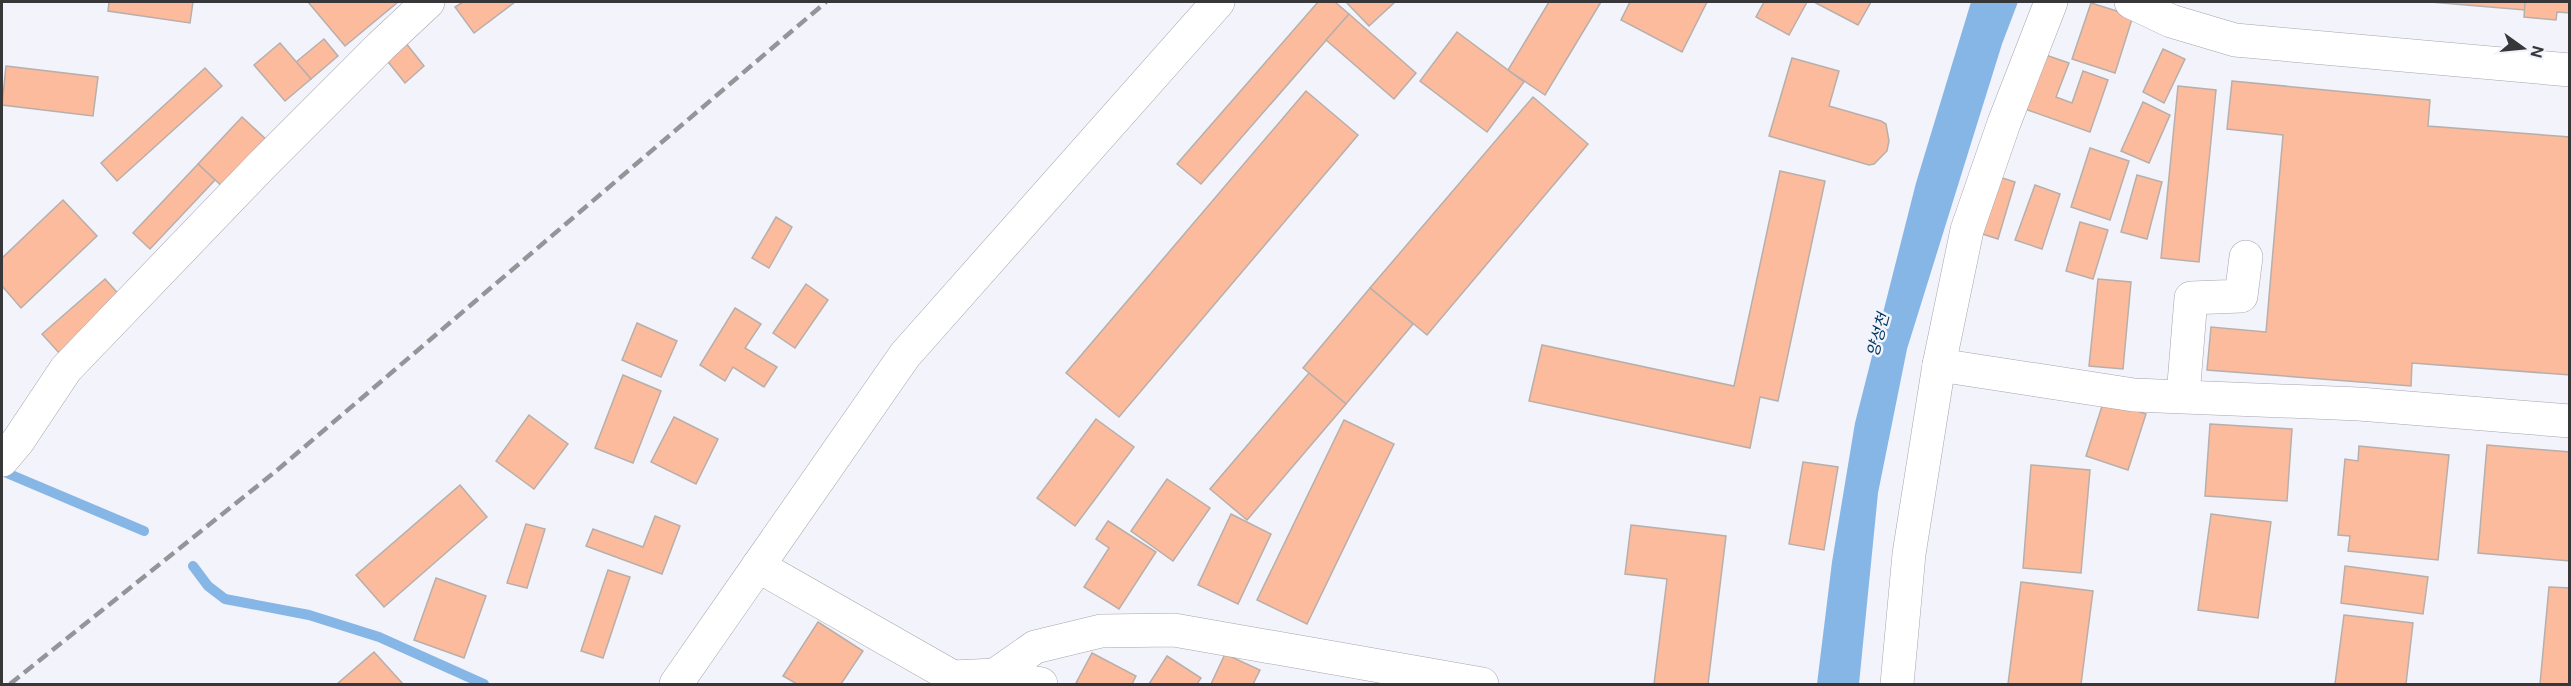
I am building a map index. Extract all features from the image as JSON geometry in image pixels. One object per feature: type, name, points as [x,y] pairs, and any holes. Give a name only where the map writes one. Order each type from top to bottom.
[{"type":"street","points":[[2,460],[18,441],[66,369],[272,156],[381,46],[429,2]]},
{"type":"street","points":[[676,684],[905,355],[1218,2]]},
{"type":"street","points":[[1897,684],[1909,554],[1939,365],[1967,230],[2004,123],[2051,2]]},
{"type":"street","points":[[2131,2],[2171,21],[2235,40],[2570,70]]},
{"type":"street","points":[[2182,396],[2191,298],[2241,296],[2246,257]]},
{"type":"street","points":[[1939,365],[2134,395],[2360,404],[2570,421]]},
{"type":"street","points":[[758,566],[953,677],[995,675],[1041,684]]},
{"type":"street","points":[[995,675],[1035,647],[1101,631],[1174,630],[1482,684]]},
{"type":"water","name":"양성천","points":[[1971,2],[2018,2],[2002,44],[1907,349],[1878,493],[1859,684],[1817,684],[1832,562],[1855,423],[1916,183]]},
{"type":"building","points":[[109,2],[193,2],[190,23],[108,11]]},
{"type":"building","points":[[308,2],[398,2],[345,46]]},
{"type":"building","points":[[463,2],[515,2],[474,33],[455,7]]},
{"type":"building","points":[[1318,2],[1335,2],[1349,14],[1201,184],[1177,164]]},
{"type":"building","points":[[1346,2],[1395,2],[1369,26]]},
{"type":"building","points":[[1549,2],[1601,2],[1545,95],[1508,70]]},
{"type":"building","points":[[1630,2],[1707,2],[1682,52],[1621,20]]},
{"type":"building","points":[[1764,2],[1807,2],[1789,35],[1756,17]]},
{"type":"building","points":[[1814,2],[1871,2],[1858,25]]},
{"type":"building","points":[[2430,2],[2525,2],[2525,10]]},
{"type":"building","points":[[2525,2],[2570,2],[2570,13],[2557,12],[2556,20],[2524,17]]},
{"type":"building","points":[[2091,3],[2133,16],[2115,73],[2072,59]]},
{"type":"building","points":[[1349,14],[1416,73],[1394,99],[1326,40]]},
{"type":"building","points":[[1457,32],[1524,82],[1487,132],[1420,81]]},
{"type":"building","points":[[324,39],[338,56],[311,79],[296,62]]},
{"type":"building","points":[[405,42],[424,66],[405,83],[385,58]]},
{"type":"building","points":[[280,43],[311,79],[285,101],[254,65]]},
{"type":"building","points":[[2163,49],[2185,59],[2164,103],[2143,92]]},
{"type":"building","points":[[2040,53],[2069,63],[2056,97],[2072,103],[2083,71],[2108,80],[2090,132],[2022,108]]},
{"type":"building","points":[[1792,58],[1839,71],[1829,106],[1886,124],[1889,141],[1887,151],[1874,164],[1869,165],[1769,136]]},
{"type":"building","points":[[6,66],[98,77],[93,116],[2,105]]},
{"type":"building","points":[[205,68],[222,86],[117,181],[101,163]]},
{"type":"building","points":[[2232,81],[2430,100],[2428,126],[2570,137],[2570,375],[2412,363],[2411,386],[2207,370],[2211,327],[2266,332],[2283,135],[2227,129]]},
{"type":"building","points":[[2178,86],[2216,90],[2199,262],[2161,258]]},
{"type":"building","points":[[1306,91],[1358,135],[1119,417],[1066,373]]},
{"type":"building","points":[[1533,97],[1588,144],[1427,335],[1370,288]]},
{"type":"building","points":[[2143,102],[2170,115],[2149,163],[2121,151]]},
{"type":"building","points":[[242,117],[270,143],[226,190],[198,164]]},
{"type":"building","points":[[2090,148],[2129,161],[2110,220],[2071,207]]},
{"type":"building","points":[[198,164],[215,180],[150,249],[133,233]]},
{"type":"building","points":[[1780,171],[1825,181],[1778,401],[1760,397],[1750,448],[1529,401],[1542,345],[1734,386]]},
{"type":"building","points":[[1990,174],[2015,182],[1998,239],[1973,231]]},
{"type":"building","points":[[2137,175],[2162,182],[2147,239],[2121,232]]},
{"type":"building","points":[[2035,185],[2060,194],[2042,249],[2015,240]]},
{"type":"building","points":[[63,200],[97,236],[21,308],[2,286],[2,258]]},
{"type":"building","points":[[776,217],[792,227],[769,268],[752,258]]},
{"type":"building","points":[[2080,222],[2108,230],[2093,279],[2066,271]]},
{"type":"building","points":[[105,279],[124,300],[61,355],[42,334]]},
{"type":"building","points":[[2098,279],[2131,282],[2123,369],[2089,366]]},
{"type":"building","points":[[806,284],[828,300],[795,348],[773,333]]},
{"type":"building","points":[[1370,288],[1413,324],[1346,404],[1303,368]]},
{"type":"building","points":[[735,308],[761,324],[745,348],[777,367],[764,387],[733,367],[725,381],[700,365]]},
{"type":"building","points":[[637,323],[677,341],[661,377],[622,360]]},
{"type":"building","points":[[1309,373],[1346,404],[1247,520],[1210,489]]},
{"type":"building","points":[[623,375],[661,391],[633,463],[595,448]]},
{"type":"building","points":[[2104,400],[2146,414],[2128,470],[2086,456]]},
{"type":"building","points":[[529,415],[568,444],[534,489],[496,461]]},
{"type":"building","points":[[674,417],[718,439],[696,484],[651,462]]},
{"type":"building","points":[[1096,419],[1134,447],[1075,526],[1037,498]]},
{"type":"building","points":[[1344,420],[1394,444],[1307,624],[1257,600]]},
{"type":"building","points":[[2210,424],[2292,429],[2287,501],[2205,496]]},
{"type":"building","points":[[2487,445],[2570,452],[2570,561],[2478,553]]},
{"type":"building","points":[[2359,446],[2449,455],[2438,560],[2348,551],[2350,536],[2338,535],[2345,459],[2358,461]]},
{"type":"building","points":[[1803,462],[1838,467],[1824,550],[1789,544]]},
{"type":"building","points":[[2031,465],[2090,470],[2081,573],[2023,568]]},
{"type":"building","points":[[1167,479],[1210,508],[1173,561],[1131,531]]},
{"type":"building","points":[[460,485],[487,517],[384,607],[356,575]]},
{"type":"building","points":[[1231,514],[1271,534],[1238,604],[1198,585]]},
{"type":"building","points":[[2211,514],[2271,522],[2258,618],[2198,610]]},
{"type":"building","points":[[655,516],[680,526],[662,574],[586,546],[593,529],[643,547]]},
{"type":"building","points":[[1108,521],[1156,552],[1119,609],[1084,587],[1109,548],[1096,539]]},
{"type":"building","points":[[526,524],[545,529],[527,588],[507,583]]},
{"type":"building","points":[[1631,525],[1726,536],[1708,684],[1654,684],[1667,579],[1625,574]]},
{"type":"building","points":[[2345,566],[2428,577],[2423,614],[2341,603]]},
{"type":"building","points":[[608,570],[630,577],[603,658],[581,651]]},
{"type":"building","points":[[436,578],[486,596],[464,658],[414,640]]},
{"type":"building","points":[[2021,582],[2093,591],[2081,684],[2008,684]]},
{"type":"building","points":[[2549,587],[2570,588],[2570,684],[2540,684]]},
{"type":"building","points":[[2344,615],[2413,623],[2406,684],[2335,684]]},
{"type":"building","points":[[818,622],[863,651],[841,684],[797,684],[783,676]]},
{"type":"building","points":[[374,652],[403,684],[337,684]]},
{"type":"building","points":[[1092,653],[1136,676],[1132,684],[1076,683]]},
{"type":"building","points":[[1225,654],[1260,670],[1253,684],[1211,684]]},
{"type":"building","points":[[1167,656],[1201,678],[1197,684],[1149,684]]},
{"type":"waterway","points":[[2,471],[144,531]]},
{"type":"waterway","points":[[193,566],[208,586],[225,599],[309,615],[379,637],[484,684]]},
{"type":"railway","points":[[10,684],[275,472],[826,2]]}]
